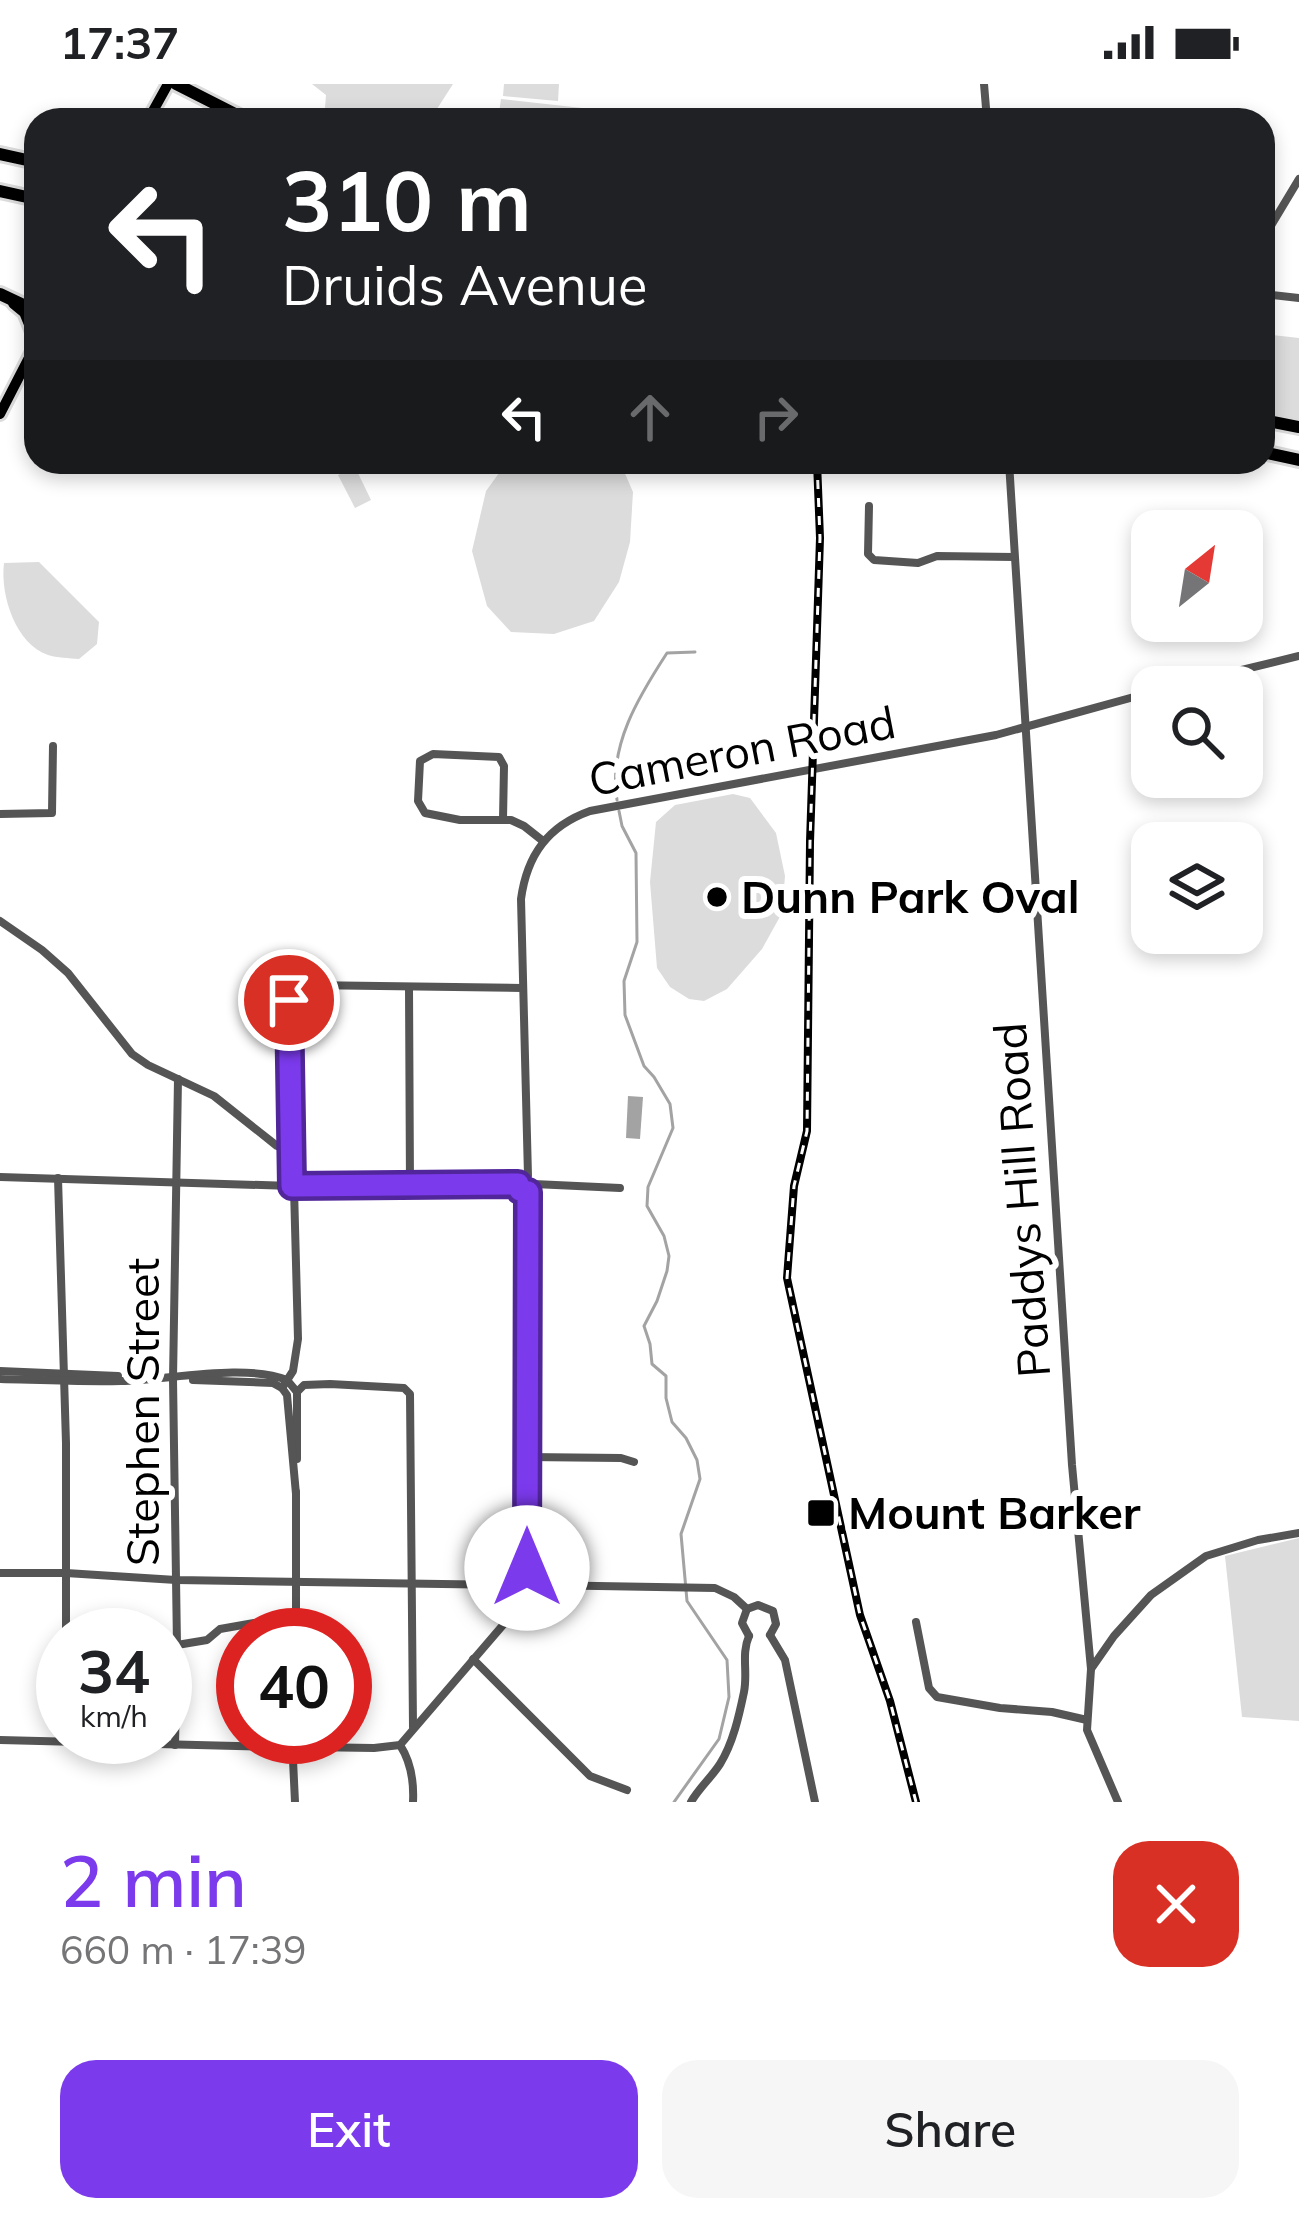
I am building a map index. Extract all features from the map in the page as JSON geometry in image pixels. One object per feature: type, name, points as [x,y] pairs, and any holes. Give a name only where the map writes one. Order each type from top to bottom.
[{"type":"highway","points":[[172,84],[198,90],[227,108]]},
{"type":"highway","points":[[0,294],[24,306]]},
{"type":"highway","points":[[14,302],[24,311]]},
{"type":"main road","points":[[0,414],[24,372]]},
{"type":"street","points":[[1275,219],[1299,179]]},
{"type":"street","name":"Paddys Hill Road","points":[[1010,474],[1072,1465],[1091,1669],[1088,1720]]},
{"type":"street","points":[[869,506],[868,554],[874,560],[1014,557]]},
{"type":"street","points":[[1258,666],[1299,656]]},
{"type":"street","name":"Cameron Road","points":[[527,1568],[530,1184],[522,988],[524,881],[527,866],[543,842],[572,818],[619,806],[995,735],[1131,698]]},
{"type":"street","points":[[0,814],[52,813],[52,746]]},
{"type":"street","points":[[503,819],[504,766],[499,758],[433,754],[420,761],[418,801],[425,813],[518,822],[543,842]]},
{"type":"street","points":[[0,921],[68,973],[132,1054],[214,1096],[292,1153]]},
{"type":"street","points":[[296,1494],[285,1384],[293,1370],[298,1339],[289,1000],[293,991],[305,985],[522,988]]},
{"type":"street","points":[[409,987],[410,1186]]},
{"type":"street","name":"Stephen Street","points":[[176,1608],[173,1378],[178,1079]]},
{"type":"street","points":[[0,1177],[410,1186],[518,1184],[522,1177],[530,1184],[620,1188]]},
{"type":"street","points":[[58,1178],[66,1608]]},
{"type":"street","points":[[0,1375],[276,1375],[297,1392]]},
{"type":"street","points":[[296,1608],[297,1392],[304,1385],[330,1384],[404,1388],[410,1394],[413,1727]]},
{"type":"street","points":[[526,1457],[634,1462]]},
{"type":"street","points":[[1091,1669],[1150,1595],[1206,1556],[1299,1533]]},
{"type":"street","points":[[527,1568],[538,1576],[534,1592],[524,1595],[513,1585],[515,1574],[527,1568]]},
{"type":"street","points":[[0,1573],[513,1585]]},
{"type":"street","points":[[539,1585],[694,1586],[726,1592],[747,1609]]},
{"type":"street","points":[[372,1748],[400,1745],[524,1595]]},
{"type":"street","points":[[758,1604],[771,1609],[776,1624],[770,1635],[749,1636],[742,1623],[747,1609],[758,1604]]},
{"type":"street","points":[[918,1630],[929,1688],[937,1697],[1088,1720],[1087,1730],[1118,1802]]},
{"type":"street","points":[[770,1635],[784,1660],[815,1802]]},
{"type":"street","points":[[691,1802],[729,1747],[745,1688],[743,1650],[749,1636]]},
{"type":"street","points":[[472,1659],[590,1776],[627,1790]]},
{"type":"street","points":[[0,1740],[36,1739]]},
{"type":"street","points":[[400,1745],[408,1756],[413,1802]]},
{"type":"street","points":[[293,1764],[295,1802]]},
{"type":"shaded area","points":[[312,84],[453,84],[438,108],[325,108],[326,95]]},
{"type":"shaded area","points":[[504,84],[559,84],[558,101],[503,96]]},
{"type":"shaded area","points":[[501,99],[582,108],[500,108]]},
{"type":"shaded area","points":[[1275,335],[1299,338],[1299,427],[1275,422]]},
{"type":"shaded area","points":[[358,474],[371,500],[355,508],[338,475]]},
{"type":"shaded area","points":[[498,474],[625,474],[633,492],[630,542],[619,582],[594,621],[554,634],[511,632],[487,606],[472,551],[486,491]]},
{"type":"shaded area","points":[[39,562],[99,622],[97,644],[79,659],[37,649],[12,617],[4,563]]},
{"type":"shaded area","name":"Dunn Park Oval","points":[[733,794],[750,798],[776,833],[785,876],[782,913],[762,949],[727,989],[704,1001],[689,999],[670,987],[657,968],[650,882],[656,822],[675,805]]},
{"type":"shaded area","points":[[628,1096],[643,1097],[640,1139],[626,1138]]},
{"type":"shaded area","points":[[1299,1538],[1299,1721],[1242,1717],[1225,1556]]},
{"type":"waterway","points":[[617,800],[617,760],[637,704],[667,653],[695,652]]},
{"type":"waterway","points":[[619,811],[636,853],[637,942],[624,981],[625,1015],[644,1066],[670,1104],[673,1128],[648,1187],[647,1206],[669,1256],[657,1301],[644,1326],[652,1364],[666,1376],[672,1422],[697,1460],[700,1479],[681,1534],[687,1601],[727,1660],[729,1697],[719,1739],[674,1802]]},
{"type":"railway","points":[[817,474],[807,1131],[794,1186],[787,1278],[860,1615],[890,1701],[916,1802]]},
{"type":"place","name":"Dunn Park Oval","points":[[717,897]]},
{"type":"place","name":"Mount Barker","points":[[821,1513]]},
{"type":"route","points":[[289,1000],[292,1186],[518,1184],[528,1192],[527,1568]]}]
